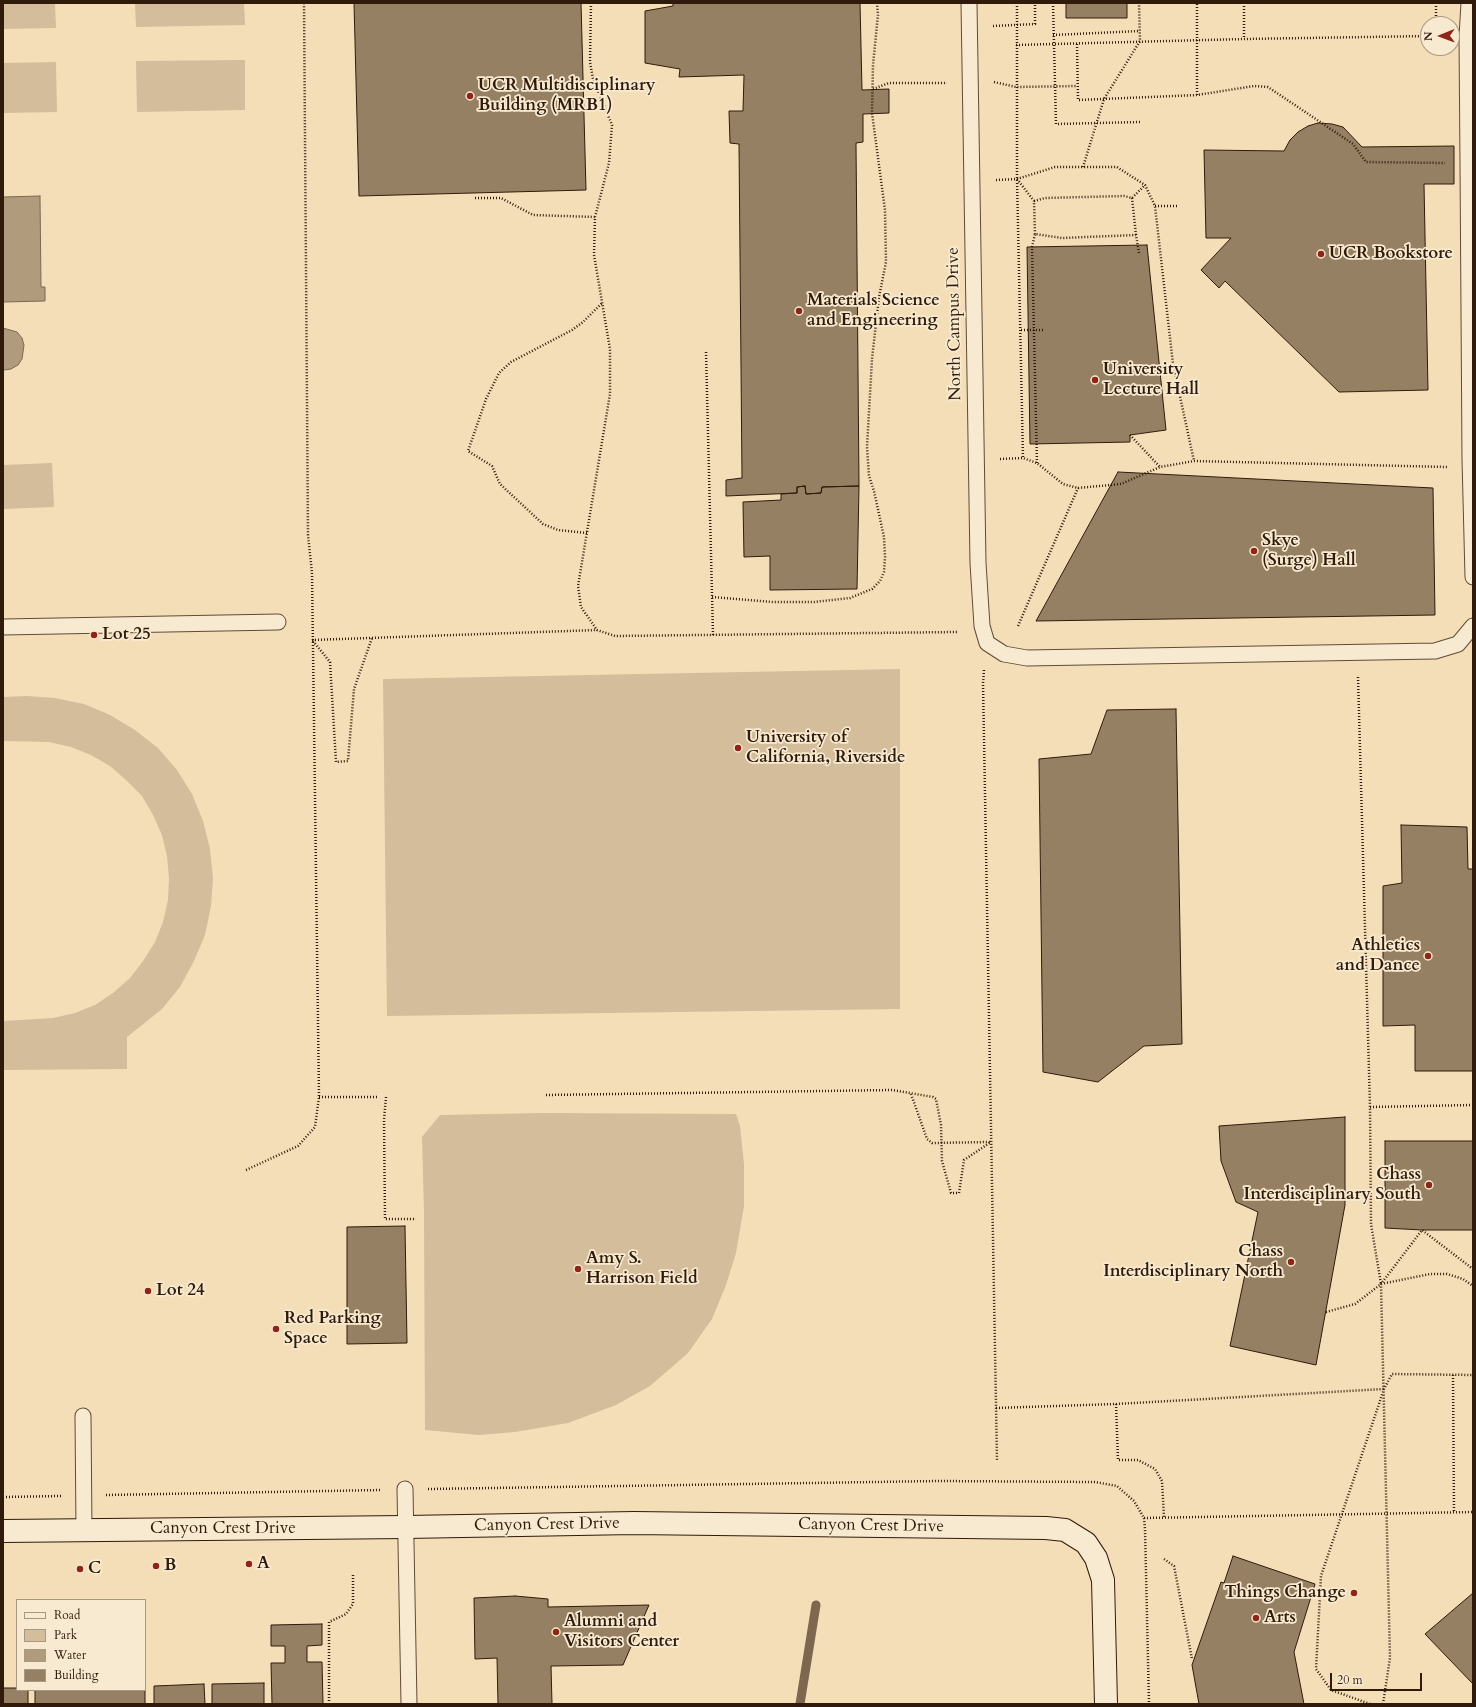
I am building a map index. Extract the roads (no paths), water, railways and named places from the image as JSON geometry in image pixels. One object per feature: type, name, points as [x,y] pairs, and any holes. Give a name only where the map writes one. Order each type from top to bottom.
[{"type":"street","name":"Canyon Crest Drive","points":[[3,1531],[634,1523],[1046,1528],[1065,1530],[1086,1543],[1096,1558],[1103,1580],[1106,1704]]},
{"type":"lane","name":"North Campus Drive","points":[[970,3],[978,563],[982,626],[987,643],[1004,654],[1033,658],[1435,651],[1458,644],[1473,626]]},
{"type":"lane","points":[[1469,3],[1467,37],[1470,459],[1473,577]]},
{"type":"lane","points":[[3,627],[278,622]]},
{"type":"lane","points":[[83,1416],[84,1530]]},
{"type":"lane","points":[[405,1489],[409,1704]]},
{"type":"water","points":[[40,196],[41,287],[45,287],[45,301],[3,302],[3,197]]},
{"type":"water","points":[[3,328],[17,332],[22,338],[24,345],[22,359],[18,365],[11,369],[4,370],[3,370]]},
{"type":"waterway","points":[[800,1704],[816,1605]]},
{"type":"place","name":"UCR Multidisciplinary Building (MRB1)","points":[[470,96]]},
{"type":"place","name":"UCR Bookstore","points":[[1321,254]]},
{"type":"place","name":"Materials Science and Engineering","points":[[799,311]]},
{"type":"place","name":"University Lecture Hall","points":[[1095,380]]},
{"type":"place","name":"Skye (Surge) Hall","points":[[1254,551]]},
{"type":"place","name":"Lot 25","points":[[94,635]]},
{"type":"place","name":"University of California, Riverside","points":[[738,748]]},
{"type":"place","name":"Athletics and Dance","points":[[1428,956]]},
{"type":"place","name":"Chass Interdisciplinary South","points":[[1429,1185]]},
{"type":"place","name":"Chass Interdisciplinary North","points":[[1291,1262]]},
{"type":"place","name":"Amy S. Harrison Field","points":[[578,1269]]},
{"type":"place","name":"Lot 24","points":[[148,1291]]},
{"type":"place","name":"Red Parking Space","points":[[276,1329]]},
{"type":"place","name":"A","points":[[249,1564]]},
{"type":"place","name":"B","points":[[156,1566]]},
{"type":"place","name":"C","points":[[80,1569]]},
{"type":"place","name":"Things Change","points":[[1354,1593]]},
{"type":"place","name":"Arts","points":[[1256,1618]]},
{"type":"place","name":"Alumni and Visitors Center","points":[[556,1632]]}]
